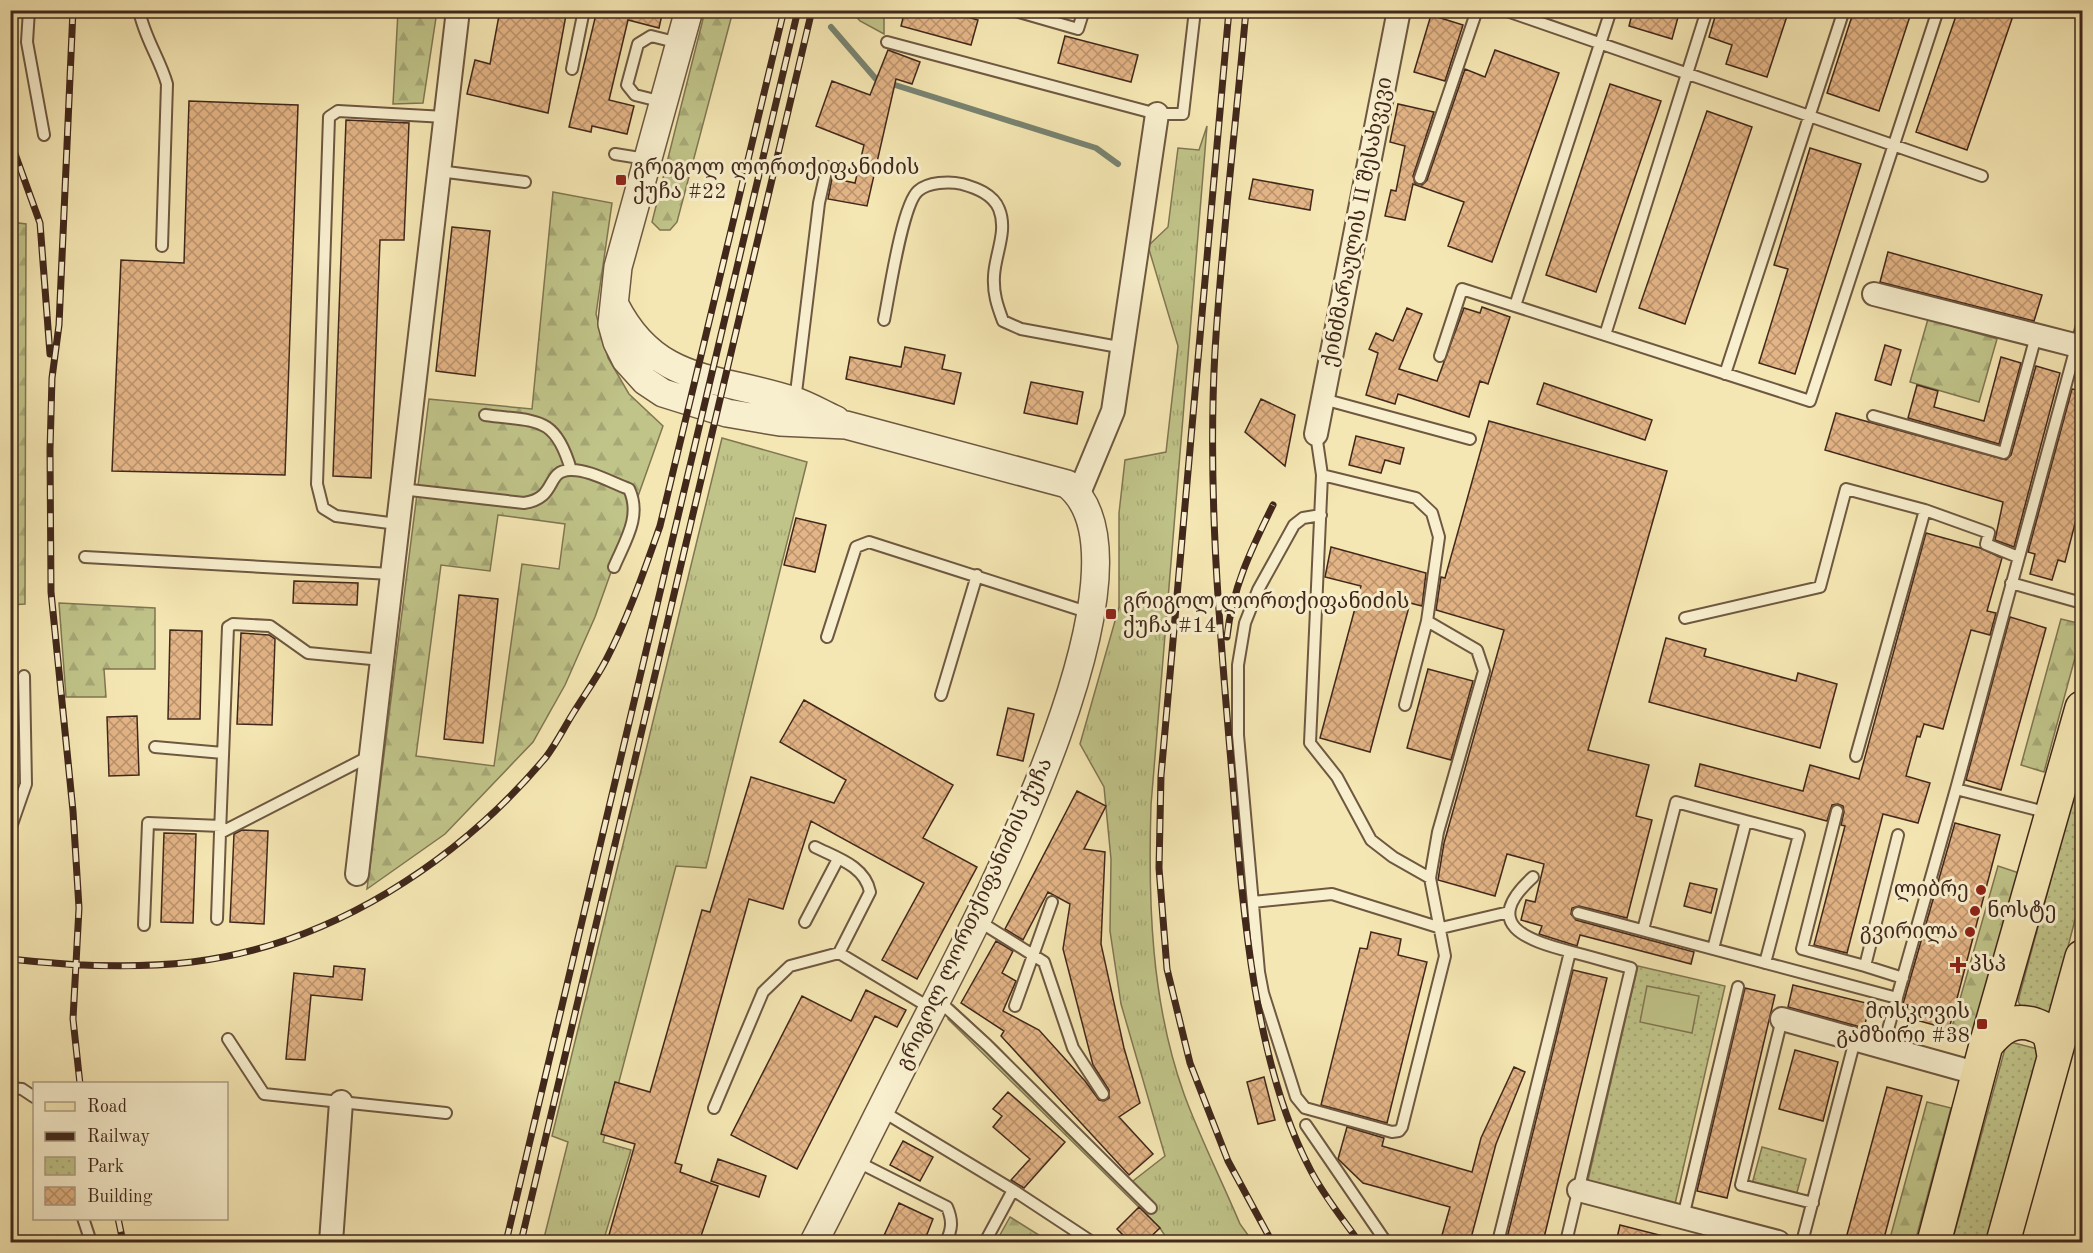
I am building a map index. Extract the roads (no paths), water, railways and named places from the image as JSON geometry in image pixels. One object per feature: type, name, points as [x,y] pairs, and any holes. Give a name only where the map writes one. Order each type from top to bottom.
[{"type":"main road","points":[[1934,1242],[2082,708]]},
{"type":"main road","points":[[2003,1242],[2082,957]]},
{"type":"main road","points":[[1983,1060],[1998,1031],[2006,1025],[2018,1022],[2029,1023],[2043,1029],[2050,1037],[2054,1056]]},
{"type":"street","points":[[357,874],[458,10]]},
{"type":"street","points":[[689,10],[618,267],[612,324],[617,342],[626,360],[645,381],[663,393],[727,413],[780,422],[846,425]]},
{"type":"street","name":"ქინძმარაულის II შესახვევი","points":[[1316,434],[1399,10]]},
{"type":"street","points":[[614,301],[622,319],[644,348],[693,376],[795,401],[846,425],[1044,476],[1066,484],[1079,493],[1113,411],[1125,348],[1157,114]]},
{"type":"street","points":[[1874,294],[2036,336],[2081,339]]},
{"type":"street","name":"გრიგოლ ლორთქიფანიძის ქუჩა","points":[[814,1242],[977,920],[1044,772],[1064,714],[1091,613],[1095,571],[1093,540],[1079,493]]},
{"type":"street","points":[[1782,1019],[1884,1047],[1983,1060]]},
{"type":"street","points":[[331,1242],[341,1102]]},
{"type":"street","points":[[1578,1190],[1778,1242]]},
{"type":"lane","points":[[29,10],[27,42],[44,135]]},
{"type":"lane","points":[[139,10],[141,23],[161,61],[167,84],[162,246]]},
{"type":"lane","points":[[572,69],[584,10]]},
{"type":"lane","points":[[1012,10],[1078,28],[1084,10]]},
{"type":"lane","points":[[887,42],[1157,114],[1183,114],[1195,10]]},
{"type":"lane","points":[[1420,178],[1477,10]]},
{"type":"lane","points":[[1504,10],[1982,176]]},
{"type":"lane","points":[[1515,306],[1611,10]]},
{"type":"lane","points":[[1605,335],[1707,10]]},
{"type":"lane","points":[[1725,374],[1844,10]]},
{"type":"lane","points":[[1440,356],[1462,288],[1810,402],[1938,10]]},
{"type":"lane","points":[[663,102],[635,95],[627,85],[638,44],[651,36],[680,43]]},
{"type":"lane","points":[[397,524],[336,516],[323,507],[317,484],[329,117],[339,111],[445,117]]},
{"type":"lane","points":[[615,154],[646,159]]},
{"type":"lane","points":[[795,401],[819,203],[827,167]]},
{"type":"lane","points":[[439,171],[525,182]]},
{"type":"lane","points":[[884,320],[907,211],[918,191],[938,183],[960,183],[983,191],[998,206],[1003,223],[994,275],[994,298],[1003,321],[1022,329],[1125,348]]},
{"type":"lane","points":[[1873,416],[2004,453],[2036,336]]},
{"type":"lane","points":[[1884,1047],[2018,557],[2081,339]]},
{"type":"lane","points":[[1323,399],[1470,439]]},
{"type":"lane","points":[[485,416],[541,422],[555,432],[565,450],[571,470]]},
{"type":"lane","points":[[1316,434],[1322,474],[1310,743],[1337,777],[1371,840],[1393,857],[1430,878]]},
{"type":"lane","points":[[401,489],[524,503],[538,501],[546,494],[554,477],[561,472],[571,470],[629,489],[634,499],[635,512],[614,567]]},
{"type":"lane","points":[[1322,474],[1416,498],[1432,513],[1439,537],[1427,621],[1405,705]]},
{"type":"lane","points":[[1685,618],[1820,587],[1846,489],[1925,510],[1989,532],[1986,544],[2018,557]]},
{"type":"lane","points":[[1856,756],[1925,510]]},
{"type":"lane","points":[[1320,515],[1303,518],[1294,525],[1258,590],[1245,623],[1239,665],[1238,735],[1263,993],[1296,1097],[1305,1108],[1392,1132],[1399,1131],[1402,1127],[1442,967],[1444,956],[1441,928],[1430,878],[1438,832],[1484,671],[1477,650],[1427,621]]},
{"type":"lane","points":[[827,637],[856,547],[869,542],[1091,613]]},
{"type":"lane","points":[[85,557],[391,574]]},
{"type":"lane","points":[[941,695],[977,575]]},
{"type":"lane","points":[[2011,583],[2082,603]]},
{"type":"lane","points":[[217,919],[228,627],[234,624],[270,626],[308,653],[382,660]]},
{"type":"lane","points":[[10,830],[26,784],[24,676]]},
{"type":"lane","points":[[155,747],[223,753]]},
{"type":"lane","points":[[144,925],[148,823],[221,829],[371,756]]},
{"type":"lane","points":[[1956,789],[2053,814]]},
{"type":"lane","points":[[1643,930],[1676,802],[1799,835],[1765,963]]},
{"type":"lane","points":[[1837,811],[1802,949],[1903,978]]},
{"type":"lane","points":[[1713,949],[1746,821]]},
{"type":"lane","points":[[1865,966],[1898,835]]},
{"type":"lane","points":[[815,847],[862,873],[868,881],[870,892],[839,953]]},
{"type":"lane","points":[[805,922],[838,859]]},
{"type":"lane","points":[[1533,877],[1517,892],[1509,912],[1510,921],[1516,931],[1534,942],[1631,968],[1566,1242]]},
{"type":"lane","points":[[1253,902],[1332,894],[1441,928],[1509,912]]},
{"type":"lane","points":[[1015,1006],[1052,902]]},
{"type":"lane","points":[[1578,913],[1897,998]]},
{"type":"lane","points":[[977,920],[1044,962],[1073,1048],[1103,1094]]},
{"type":"lane","points":[[1498,1242],[1570,952]]},
{"type":"lane","points":[[714,1108],[763,992],[790,966],[839,953],[935,1004],[987,1045],[1150,1209]]},
{"type":"lane","points":[[1683,1217],[1738,987]]},
{"type":"lane","points":[[1782,1019],[1741,1185],[1813,1203]]},
{"type":"lane","points":[[228,1039],[264,1094],[446,1113]]},
{"type":"lane","points":[[1802,1242],[1855,1040]]},
{"type":"lane","points":[[10,1088],[22,1089],[33,1096]]},
{"type":"lane","points":[[882,1111],[1013,1190],[1085,1240]]},
{"type":"lane","points":[[1306,1125],[1386,1242]]},
{"type":"lane","points":[[856,1161],[947,1207],[952,1218],[952,1230],[946,1242]]},
{"type":"lane","points":[[985,1242],[1013,1190]]},
{"type":"lane","points":[[84,1220],[91,1242]]},
{"type":"waterway","points":[[831,27],[876,79],[1096,148],[1118,164]]},
{"type":"railway","points":[[73,10],[59,325],[52,378],[50,450],[51,592],[73,811],[79,908],[73,1019],[80,1082]]},
{"type":"railway","points":[[10,959],[101,966],[169,964],[243,953],[293,938],[388,893],[432,864],[473,831],[546,757],[614,644],[660,526],[784,10]]},
{"type":"railway","points":[[506,1242],[798,10]]},
{"type":"railway","points":[[521,1242],[812,10]]},
{"type":"railway","points":[[1229,10],[1161,776],[1159,868],[1167,969],[1190,1063],[1228,1161],[1272,1242]]},
{"type":"railway","points":[[1246,10],[1221,266],[1213,404],[1216,563],[1240,872],[1262,1028],[1290,1125],[1315,1179],[1359,1242]]},
{"type":"railway","points":[[10,140],[40,223],[50,354]]},
{"type":"railway","points":[[1227,637],[1238,585],[1273,505]]},
{"type":"railway","points":[[118,1220],[123,1242]]},
{"type":"place","name":"გრიგოლ ლორთქიფანიძის ქუჩა #22","points":[[621,180]]},
{"type":"place","name":"გრიგოლ ლორთქიფანიძის ქუჩა #14","points":[[1111,614]]},
{"type":"place","name":"ლიბრე","points":[[1981,890]]},
{"type":"place","name":"ნოსტე","points":[[1975,911]]},
{"type":"place","name":"გვირილა","points":[[1970,932]]},
{"type":"place","name":"პსპ","points":[[1958,965]]},
{"type":"place","name":"მოსკოვის გამზირი #38","points":[[1982,1024]]}]
